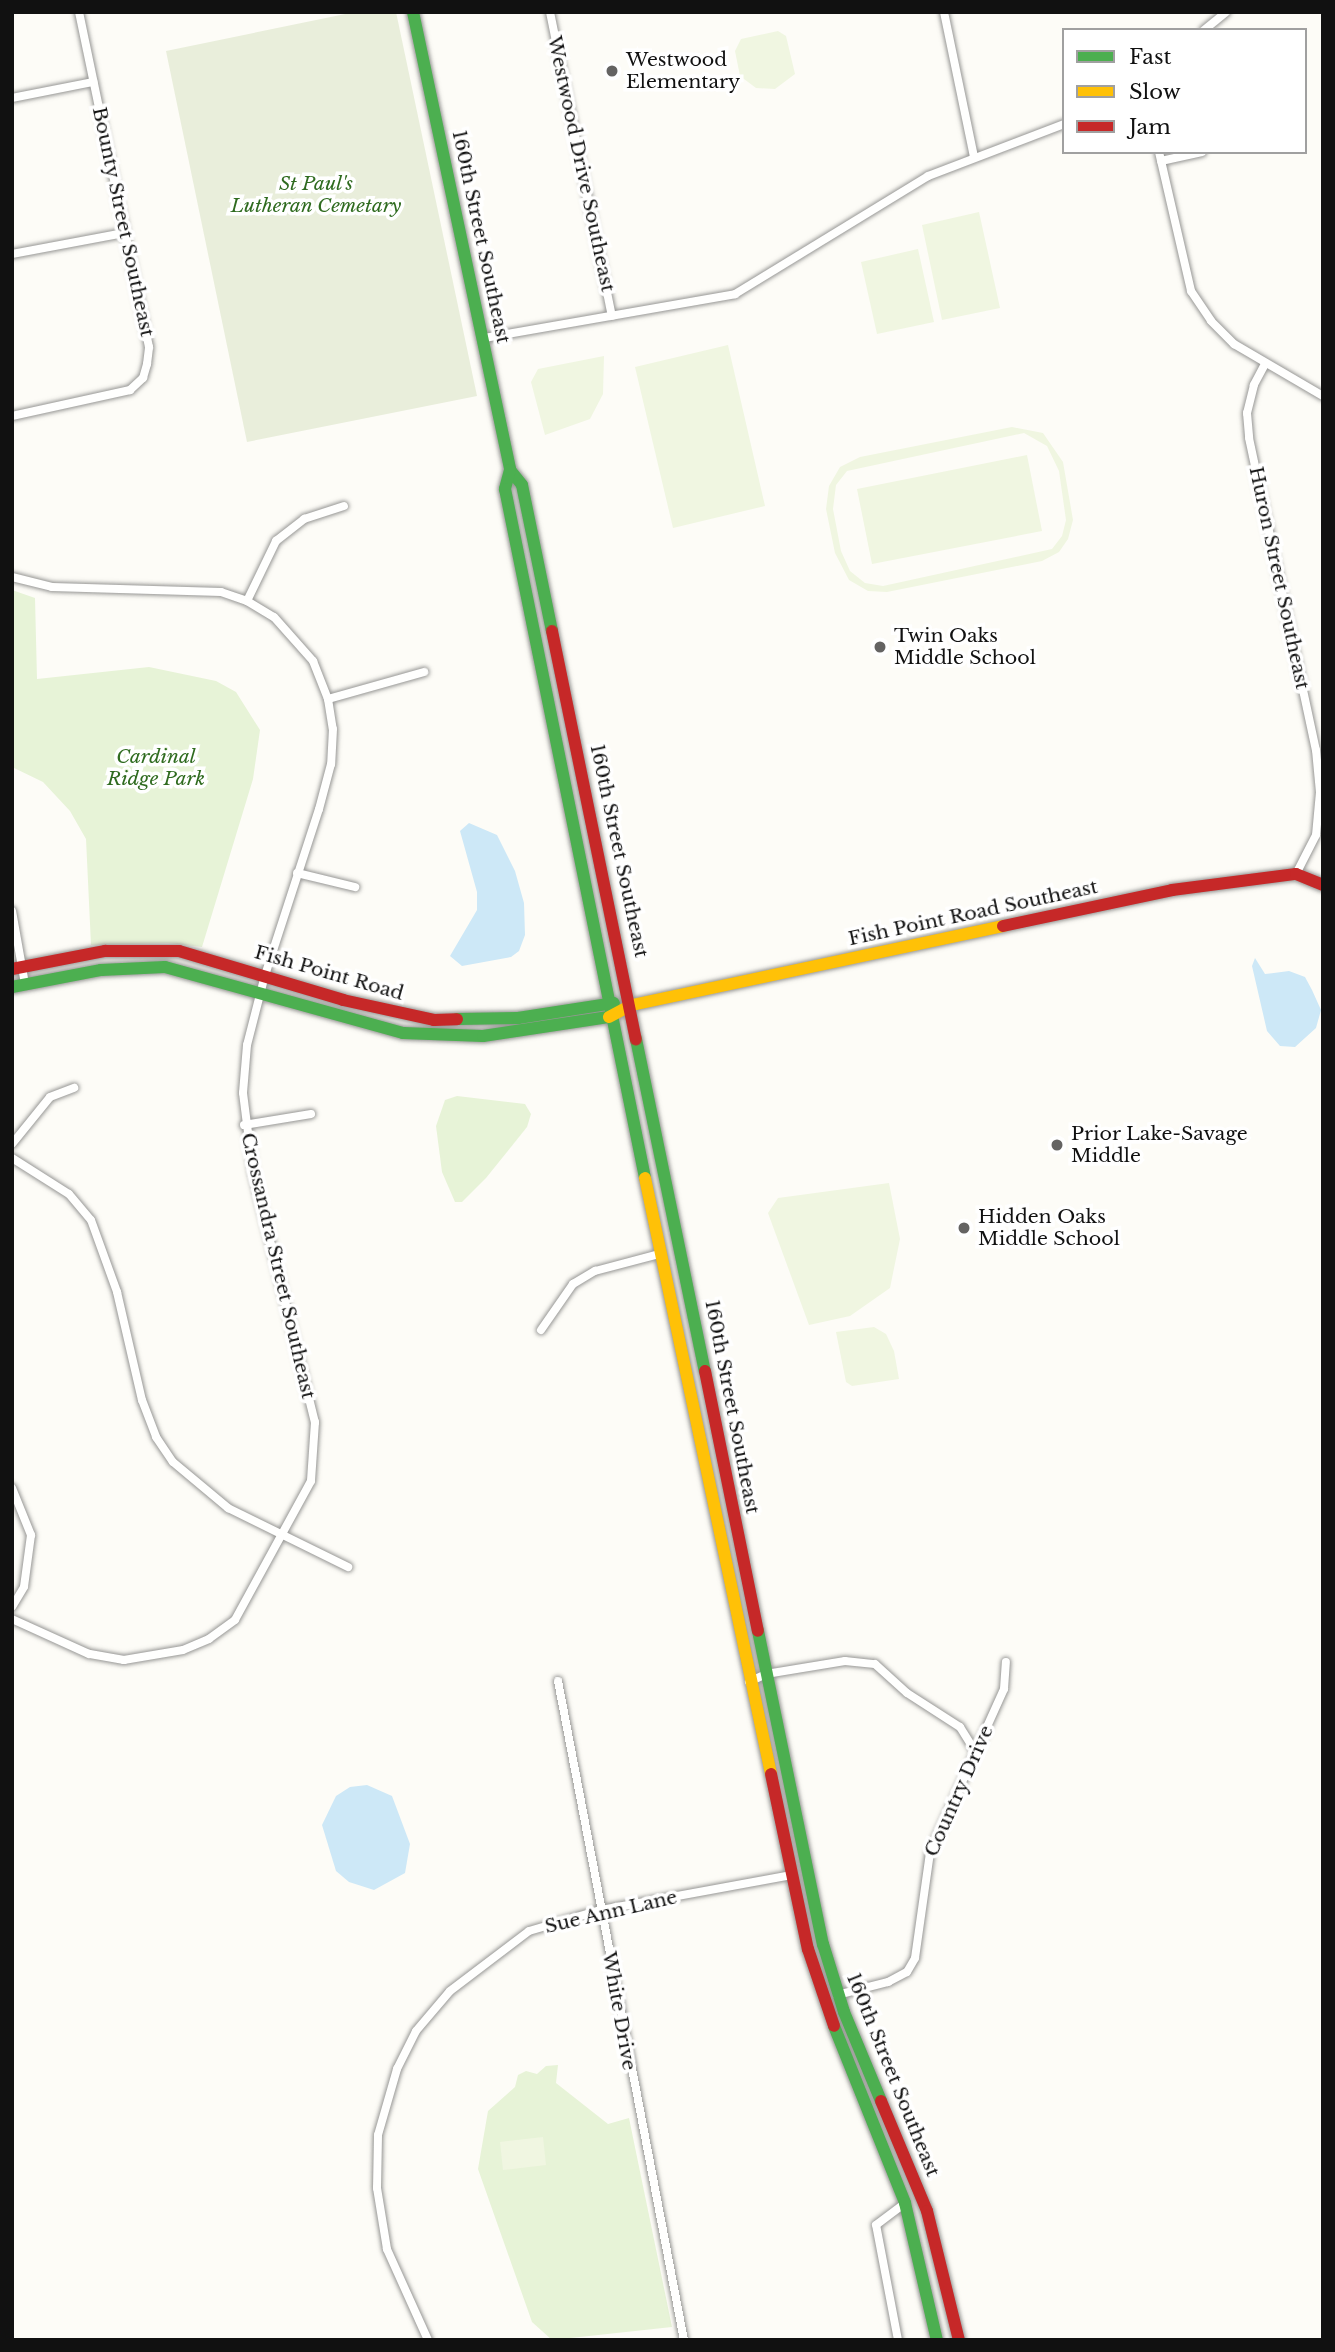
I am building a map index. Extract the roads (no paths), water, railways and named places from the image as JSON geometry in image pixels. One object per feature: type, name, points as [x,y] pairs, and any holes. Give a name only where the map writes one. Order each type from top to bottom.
[{"type":"street","name":"Bounty Street Southeast","points":[[12,416],[112,397],[130,390],[143,378],[149,347],[79,12]]},
{"type":"street","name":"160th Street Southeast","points":[[413,12],[510,470],[505,489],[610,1017],[792,1875],[823,1998],[905,2203],[937,2340]]},
{"type":"street","name":"Westwood Drive Southeast","points":[[550,12],[612,316]]},
{"type":"street","points":[[944,12],[974,157]]},
{"type":"street","points":[[1206,28],[1226,12]]},
{"type":"street","points":[[12,98],[93,82]]},
{"type":"street","points":[[484,338],[735,294],[774,274],[884,200],[974,157],[1062,125]]},
{"type":"street","points":[[1185,154],[1160,157],[1191,291],[1234,344],[1323,396]]},
{"type":"street","points":[[12,254],[124,233]]},
{"type":"street","name":"Huron Street Southeast","points":[[1265,364],[1254,385],[1247,413],[1250,438],[1319,750],[1320,792],[1316,835],[1296,874]]},
{"type":"street","name":"160th Street Southeast","points":[[510,470],[522,485],[632,1005],[766,1674],[837,1995],[927,2211],[959,2340]]},
{"type":"street","points":[[247,601],[276,541],[304,519],[344,506]]},
{"type":"street","name":"Crossandra Street Southeast","points":[[12,577],[52,587],[197,590],[247,601],[297,639],[313,661],[328,699],[331,764],[265,975],[247,1045],[244,1125],[315,1422],[311,1480],[282,1538],[235,1620],[209,1639],[183,1650],[124,1660],[89,1654],[12,1619]]},
{"type":"street","points":[[328,699],[424,672]]},
{"type":"street","points":[[297,873],[355,887]]},
{"type":"street","name":"Fish Point Road Southeast","points":[[632,1005],[1172,890],[1296,874],[1323,884]]},
{"type":"street","points":[[12,911],[19,986]]},
{"type":"street","name":"Fish Point Road","points":[[17,968],[105,951],[179,951],[343,1000],[434,1020],[518,1018],[607,1002],[632,1005]]},
{"type":"street","name":"Fish Point Road","points":[[19,986],[101,970],[165,967],[402,1033],[440,1037],[537,1031],[610,1017],[632,1005]]},
{"type":"street","points":[[12,1144],[50,1097],[74,1088]]},
{"type":"street","points":[[244,1125],[311,1114]]},
{"type":"street","points":[[12,1158],[69,1194],[91,1220],[106,1256],[142,1400],[156,1437],[173,1462],[228,1508],[282,1538],[348,1567]]},
{"type":"street","points":[[541,1330],[573,1284],[594,1271],[659,1254]]},
{"type":"street","points":[[12,1488],[31,1535],[24,1587],[12,1607]]},
{"type":"street","points":[[749,1682],[766,1674],[845,1661],[875,1664],[907,1693],[960,1727],[974,1749]]},
{"type":"street","name":"Country Drive","points":[[837,1995],[888,1982],[907,1972],[915,1958],[930,1853],[972,1766],[974,1749],[1004,1689],[1006,1662]]},
{"type":"street","name":"White Drive","points":[[558,1681],[684,2340]]},
{"type":"street","name":"Sue Ann Lane","points":[[428,2340],[387,2249],[377,2188],[378,2135],[397,2069],[416,2032],[475,1969],[529,1931],[601,1910],[792,1875]]},
{"type":"street","points":[[898,2340],[876,2225],[905,2203]]},
{"type":"water","points":[[469,823],[497,835],[515,871],[524,903],[525,935],[519,951],[511,957],[462,966],[450,956],[477,910],[477,892],[460,831]]},
{"type":"water","points":[[1255,958],[1265,974],[1289,971],[1305,977],[1321,1010],[1316,1028],[1295,1047],[1280,1046],[1267,1031],[1252,966]]},
{"type":"water","points":[[367,1785],[392,1796],[410,1844],[405,1873],[374,1890],[349,1882],[336,1871],[322,1825],[336,1796],[350,1787]]},
{"type":"place","name":"Westwood Elementary","points":[[612,71]]},
{"type":"place","name":"Twin Oaks Middle School","points":[[880,647]]},
{"type":"place","name":"Prior Lake-Savage Middle","points":[[1057,1145]]},
{"type":"place","name":"Hidden Oaks Middle School","points":[[964,1228]]},
{"type":"park label","name":"St Paul's Lutheran Cemetary","points":[[316,195]]},
{"type":"park label","name":"Cardinal Ridge Park","points":[[156,768]]}]
